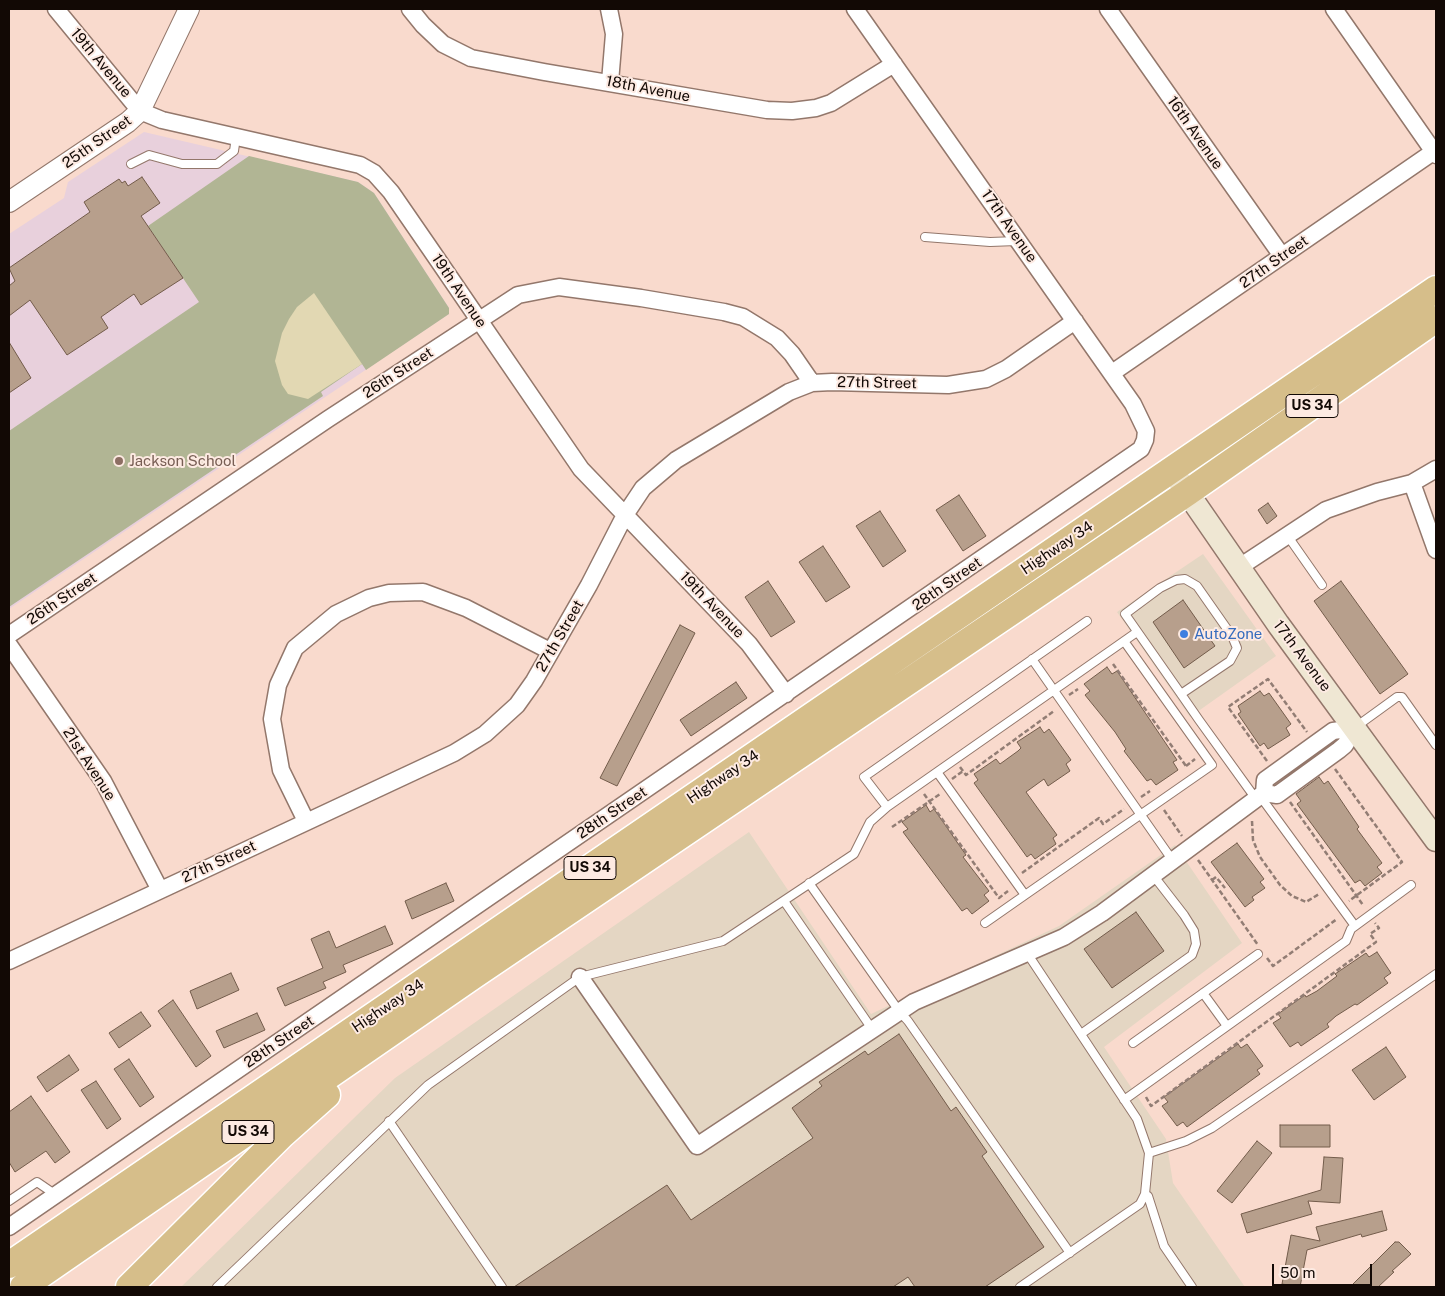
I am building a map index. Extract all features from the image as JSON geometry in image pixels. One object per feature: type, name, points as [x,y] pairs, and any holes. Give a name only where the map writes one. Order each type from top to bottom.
[{"type":"highway","name":"Highway 34","points":[[9,1265],[1436,289]]},
{"type":"highway","name":"Highway 34","points":[[23,1287],[473,976],[1187,493],[1436,319]]},
{"type":"highway","points":[[129,1287],[312,1107],[405,1035],[473,976]]},
{"type":"main road","name":"17th Avenue","points":[[1171,470],[1238,568],[1436,840]]},
{"type":"street","name":"19th Avenue","points":[[56,9],[140,111],[162,120],[360,165],[374,173],[391,192],[572,458],[749,644],[786,694]]},
{"type":"street","name":"25th Street","points":[[9,202],[128,122],[140,111],[189,9]]},
{"type":"street","name":"18th Avenue","points":[[410,9],[423,25],[444,44],[471,58],[698,99],[792,111],[816,108],[831,102],[894,64]]},
{"type":"street","points":[[609,9],[614,34],[610,82]]},
{"type":"street","name":"17th Avenue","points":[[855,9],[1076,321],[1144,422],[1146,440],[1141,449]]},
{"type":"street","name":"16th Avenue","points":[[1108,9],[1282,256]]},
{"type":"street","points":[[1334,9],[1435,152]]},
{"type":"street","name":"27th Street","points":[[1112,373],[1435,152]]},
{"type":"street","name":"26th Street","points":[[9,635],[328,419],[518,295],[559,287],[724,312],[742,317],[772,334],[792,354],[812,383]]},
{"type":"street","name":"27th Street","points":[[9,960],[454,753],[485,734],[517,705],[534,681],[589,585],[625,515],[652,479],[676,460],[789,392],[812,383],[965,384],[986,378],[1006,369],[1076,321]]},
{"type":"street","name":"28th Street","points":[[9,1227],[1141,449]]},
{"type":"street","points":[[1238,568],[1326,510],[1377,492],[1412,483],[1436,469]]},
{"type":"street","points":[[1412,483],[1436,550]]},
{"type":"street","points":[[306,821],[281,770],[272,719],[278,685],[295,648],[336,614],[352,605],[382,595],[405,591],[423,592],[466,608],[550,651]]},
{"type":"street","name":"21st Avenue","points":[[9,645],[103,781],[160,890]]},
{"type":"street","points":[[580,977],[697,1146],[914,1002],[1064,937],[1173,861],[1260,796],[1266,780],[1333,731],[1355,728]]},
{"type":"lane","points":[[131,164],[148,156],[182,164],[217,164],[234,151],[236,137]]},
{"type":"lane","points":[[925,237],[990,242],[1019,240]]},
{"type":"lane","points":[[1287,535],[1322,585]]},
{"type":"lane","points":[[1181,694],[1230,661],[1236,648],[1232,636],[1197,586],[1185,579],[1176,580],[1160,588],[1125,614],[1181,694],[1260,796],[1355,926]]},
{"type":"lane","points":[[886,807],[864,777],[1087,621]]},
{"type":"lane","points":[[217,1287],[428,1084],[580,977],[723,941],[854,854],[870,822],[886,807],[1138,632]]},
{"type":"lane","points":[[985,924],[1212,765],[1124,641]]},
{"type":"lane","points":[[1032,659],[1173,861]]},
{"type":"lane","points":[[1355,728],[1397,696],[1402,697],[1436,744]]},
{"type":"lane","points":[[937,772],[1025,895]]},
{"type":"lane","points":[[1081,1034],[1192,955],[1196,944],[1194,932],[1184,915],[1153,875]]},
{"type":"lane","points":[[809,883],[1070,1253]]},
{"type":"lane","points":[[1124,1100],[1346,941],[1355,926],[1411,885]]},
{"type":"lane","points":[[784,901],[872,1029]]},
{"type":"lane","points":[[1020,1287],[1140,1204],[1145,1194],[1149,1153],[1142,1127],[1027,952]]},
{"type":"lane","points":[[1132,1043],[1258,954]]},
{"type":"lane","points":[[1149,1153],[1186,1142],[1212,1128],[1436,974]]},
{"type":"lane","points":[[1203,993],[1227,1026]]},
{"type":"lane","points":[[389,1121],[502,1287]]},
{"type":"lane","points":[[9,1201],[37,1182],[56,1195]]},
{"type":"lane","points":[[1145,1194],[1148,1196],[1164,1246],[1192,1287]]},
{"type":"path","points":[[1113,664],[1186,766]]},
{"type":"path","points":[[1269,764],[1228,707],[1268,678],[1309,736]]},
{"type":"path","points":[[1068,696],[1078,689]]},
{"type":"path","points":[[960,767],[966,775],[1054,711]]},
{"type":"path","points":[[1330,762],[1402,862],[1347,902]]},
{"type":"path","points":[[952,779],[963,772]]},
{"type":"path","points":[[1140,798],[1150,791]]},
{"type":"path","points":[[924,793],[999,898],[1008,891]]},
{"type":"path","points":[[892,827],[940,794]]},
{"type":"path","points":[[1285,794],[1363,905]]},
{"type":"path","points":[[1021,874],[1099,818],[1103,824],[1125,808]]},
{"type":"path","points":[[1163,809],[1183,837]]},
{"type":"path","points":[[1252,818],[1253,840],[1260,857],[1280,885],[1299,900],[1306,902],[1319,894],[1323,900]]},
{"type":"path","points":[[1196,856],[1273,966],[1337,920],[1332,912]]},
{"type":"path","points":[[1212,880],[1216,877],[1225,888]]},
{"type":"path","points":[[1145,1096],[1151,1106],[1376,942],[1370,934],[1379,928],[1374,921]]},
{"type":"shaded area","name":"Jackson School","points":[[144,132],[358,182],[374,193],[449,308],[449,314],[9,609],[9,234],[64,198],[68,182]]},
{"type":"shaded area","points":[[1203,554],[1276,656],[1190,717],[1117,612]]},
{"type":"shaded area","points":[[749,832],[871,1014],[1059,926],[1175,845],[1242,943],[1104,1047],[1166,1139],[1173,1183],[1245,1287],[181,1287],[395,1078]]},
{"type":"green space","name":"Jackson School","points":[[249,156],[358,182],[374,193],[449,308],[449,314],[366,370],[362,364],[321,392],[323,396],[9,607],[9,431],[199,302],[148,226]]},
{"type":"sand","points":[[314,293],[362,364],[308,399],[288,394],[282,385],[275,361],[282,333],[289,319],[297,307]]},
{"type":"building","points":[[142,177],[160,203],[141,216],[183,278],[141,305],[134,294],[101,317],[108,328],[67,355],[30,300],[9,316],[9,286],[15,281],[9,268],[90,212],[84,202],[119,179],[122,183],[125,181],[128,186]]},
{"type":"building","points":[[9,342],[31,378],[9,393]]},
{"type":"building","points":[[959,495],[986,536],[963,551],[936,510]]},
{"type":"building","points":[[1268,503],[1277,516],[1267,524],[1258,510]]},
{"type":"building","points":[[880,511],[906,551],[883,567],[856,526]]},
{"type":"building","points":[[823,546],[850,587],[826,602],[799,562]]},
{"type":"building","points":[[768,581],[795,622],[771,637],[745,597]]},
{"type":"building","points":[[1341,581],[1408,674],[1380,694],[1314,601]]},
{"type":"building","name":"AutoZone","points":[[1183,600],[1215,646],[1184,668],[1153,622]]},
{"type":"building","points":[[680,625],[695,633],[617,786],[600,778]]},
{"type":"building","points":[[1107,667],[1112,674],[1117,671],[1177,760],[1173,762],[1178,770],[1156,785],[1151,779],[1147,781],[1124,751],[1126,749],[1115,732],[1085,695],[1090,691],[1084,684]]},
{"type":"building","points":[[736,682],[747,698],[691,736],[680,720]]},
{"type":"building","points":[[1260,691],[1264,696],[1269,693],[1291,724],[1286,728],[1290,735],[1268,749],[1264,743],[1260,746],[1238,714],[1241,712],[1238,706]]},
{"type":"building","points":[[1040,727],[1044,733],[1049,729],[1071,760],[1066,764],[1070,771],[1048,786],[1044,779],[1026,792],[1057,835],[1053,838],[1056,844],[1035,859],[1031,854],[1027,857],[974,783],[978,780],[974,774],[996,759],[1000,764],[1021,748],[1017,742]]},
{"type":"building","points":[[1319,777],[1324,784],[1328,781],[1359,827],[1357,829],[1382,863],[1377,867],[1382,873],[1365,886],[1360,880],[1355,883],[1297,804],[1301,801],[1296,794]]},
{"type":"building","points":[[926,805],[930,812],[934,809],[966,855],[963,857],[989,891],[984,895],[989,901],[972,914],[967,908],[962,911],[903,832],[908,829],[902,822]]},
{"type":"building","points":[[1237,843],[1264,879],[1260,882],[1265,888],[1252,897],[1254,900],[1245,907],[1211,862]]},
{"type":"building","points":[[446,883],[454,901],[412,919],[405,901]]},
{"type":"building","points":[[1136,912],[1164,951],[1112,988],[1084,949]]},
{"type":"building","points":[[385,926],[393,944],[343,965],[346,972],[323,982],[326,988],[285,1006],[277,988],[323,968],[311,939],[329,931],[336,948]]},
{"type":"building","points":[[1377,952],[1391,973],[1384,978],[1388,983],[1357,1005],[1355,1004],[1336,1016],[1327,1024],[1329,1027],[1301,1046],[1298,1042],[1290,1047],[1273,1023],[1281,1018],[1278,1014],[1305,995],[1306,997],[1317,991],[1337,976],[1335,974],[1366,953],[1369,957]]},
{"type":"building","points":[[231,973],[239,990],[197,1009],[190,991]]},
{"type":"building","points":[[173,1000],[211,1056],[196,1067],[158,1011]]},
{"type":"building","points":[[141,1012],[151,1026],[119,1048],[109,1033]]},
{"type":"building","points":[[257,1013],[265,1030],[224,1048],[216,1031]]},
{"type":"building","points":[[899,1034],[951,1111],[956,1107],[987,1152],[982,1156],[1044,1247],[985,1287],[915,1287],[908,1277],[893,1287],[514,1287],[667,1185],[691,1220],[813,1138],[792,1108],[822,1086],[819,1082],[865,1051],[868,1055]]},
{"type":"building","points":[[1238,1044],[1241,1048],[1247,1044],[1263,1066],[1257,1070],[1260,1074],[1187,1127],[1183,1122],[1177,1126],[1162,1106],[1168,1102],[1164,1097]]},
{"type":"building","points":[[1386,1047],[1406,1077],[1374,1100],[1352,1070]]},
{"type":"building","points":[[69,1055],[79,1070],[47,1092],[37,1077]]},
{"type":"building","points":[[129,1059],[154,1097],[140,1107],[114,1069]]},
{"type":"building","points":[[96,1081],[121,1119],[107,1129],[81,1090]]},
{"type":"building","points":[[31,1096],[70,1152],[55,1163],[46,1151],[15,1172],[9,1162],[9,1112]]},
{"type":"building","points":[[1280,1125],[1330,1125],[1330,1147],[1280,1147]]},
{"type":"building","points":[[1257,1141],[1272,1153],[1232,1203],[1217,1191]]},
{"type":"building","points":[[1324,1157],[1343,1158],[1340,1203],[1308,1201],[1312,1214],[1247,1233],[1241,1214],[1321,1190]]},
{"type":"building","points":[[1382,1211],[1387,1230],[1362,1237],[1361,1234],[1307,1250],[1300,1287],[1282,1284],[1291,1235],[1320,1241],[1316,1227]]},
{"type":"building","points":[[1395,1242],[1399,1242],[1411,1254],[1392,1271],[1394,1272],[1378,1287],[1350,1287]]},
{"type":"place","name":"Jackson School","points":[[119,461]]},
{"type":"place","name":"AutoZone","points":[[1184,634]]}]
